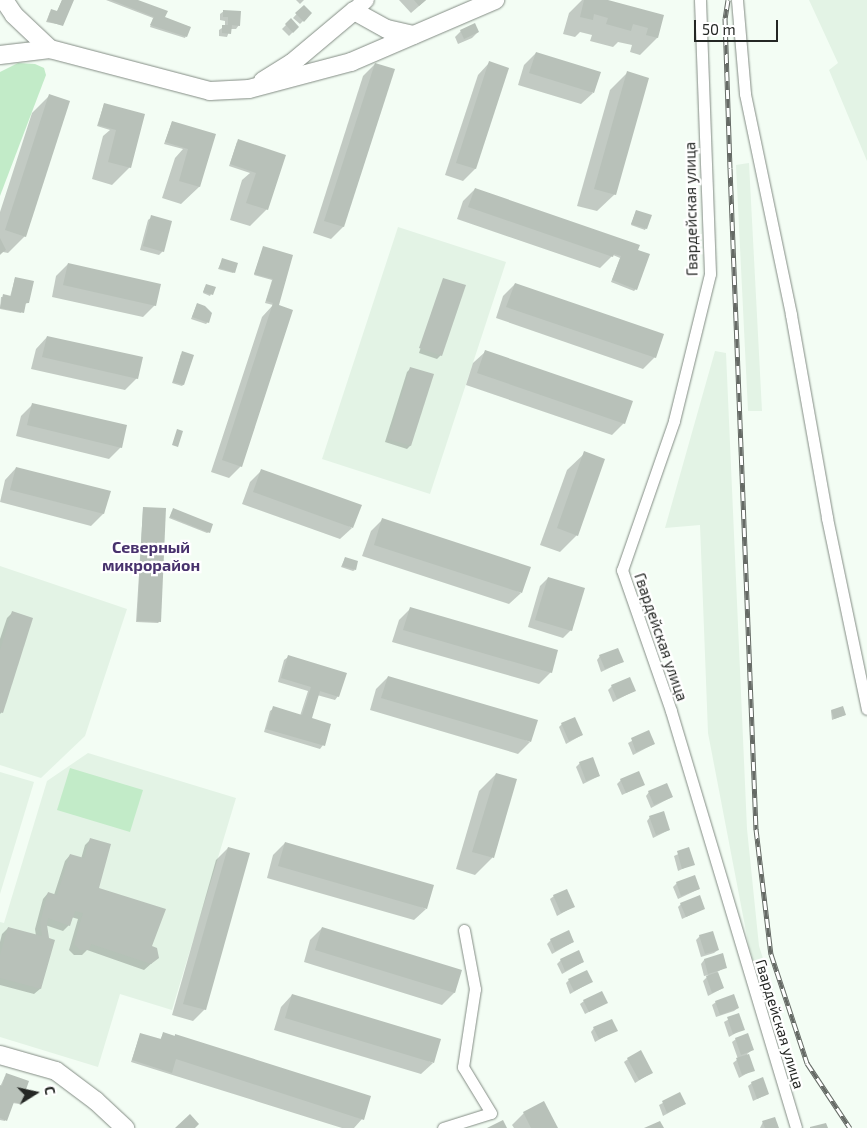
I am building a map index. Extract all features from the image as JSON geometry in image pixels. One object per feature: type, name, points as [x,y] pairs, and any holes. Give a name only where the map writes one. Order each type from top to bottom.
[{"type":"main road","points":[[4,0],[14,15],[50,50]]},
{"type":"main road","points":[[0,55],[50,50],[210,91],[250,89],[351,62],[495,0]]},
{"type":"main road","points":[[250,89],[292,63],[360,6],[387,29],[413,35]]},
{"type":"main road","points":[[0,1055],[56,1071],[96,1101],[125,1128]]},
{"type":"street","name":"Гвардейская улица","points":[[700,0],[710,274],[674,421],[622,570],[671,711],[796,1128]]},
{"type":"street","points":[[737,0],[745,94],[791,315],[827,518],[867,709]]},
{"type":"street","points":[[444,1128],[491,1113],[463,1067],[475,989],[464,930]]},
{"type":"shaded area","points":[[809,0],[867,0],[867,161],[829,70],[838,63]]},
{"type":"shaded area","points":[[749,163],[762,411],[748,411],[736,165]]},
{"type":"shaded area","points":[[398,227],[506,262],[430,494],[322,459]]},
{"type":"shaded area","points":[[715,351],[726,353],[747,829],[759,946],[787,1034],[775,1036],[749,947],[708,733],[700,525],[665,528]]},
{"type":"shaded area","points":[[0,566],[127,609],[85,736],[41,778],[0,765]]},
{"type":"shaded area","points":[[88,753],[236,798],[172,1010],[120,994],[98,1067],[0,1037],[0,922],[4,923],[47,781]]},
{"type":"shaded area","points":[[0,772],[34,782],[0,894]]},
{"type":"green space","points":[[18,63],[35,64],[44,68],[46,75],[0,196],[0,72]]},
{"type":"green space","points":[[70,768],[143,790],[130,832],[57,810]]},
{"type":"building","points":[[62,0],[74,0],[63,26],[47,21],[51,9],[57,11]]},
{"type":"building","points":[[111,0],[138,0],[168,11],[165,17],[191,27],[187,37],[150,25],[154,17]]},
{"type":"building","points":[[414,0],[426,0],[419,6]]},
{"type":"building","points":[[584,0],[608,0],[664,15],[658,38],[646,35],[648,28],[633,24],[631,31],[606,24],[608,18],[594,14],[593,20],[580,17]]},
{"type":"building","points":[[304,5],[312,13],[304,22],[295,13]]},
{"type":"building","points":[[223,10],[241,11],[240,26],[232,25],[231,34],[222,33],[222,25],[228,25],[228,17],[223,17]]},
{"type":"building","points":[[291,18],[299,27],[293,33],[285,24]]},
{"type":"building","points":[[475,23],[479,32],[464,39],[460,30]]},
{"type":"building","points":[[536,52],[601,72],[594,93],[529,73]]},
{"type":"building","points":[[489,61],[509,68],[476,169],[456,163]]},
{"type":"building","points":[[375,63],[395,69],[344,227],[324,221]]},
{"type":"building","points":[[627,71],[649,78],[616,195],[594,189]]},
{"type":"building","points":[[49,94],[70,101],[26,237],[5,230]]},
{"type":"building","points":[[104,103],[145,114],[131,168],[108,162],[116,130],[98,125]]},
{"type":"building","points":[[172,121],[216,134],[200,187],[179,181],[188,149],[165,142]]},
{"type":"building","points":[[238,139],[286,155],[268,210],[246,203],[256,173],[230,164]]},
{"type":"building","points":[[475,188],[640,245],[638,250],[650,254],[637,290],[612,280],[621,256],[614,254],[613,257],[468,207]]},
{"type":"building","points":[[636,210],[652,215],[647,229],[631,224]]},
{"type":"building","points":[[151,215],[172,221],[164,252],[143,246]]},
{"type":"building","points":[[0,238],[6,250],[0,254]]},
{"type":"building","points":[[263,246],[293,255],[279,305],[293,310],[242,467],[222,460],[273,303],[266,301],[273,279],[254,274]]},
{"type":"building","points":[[222,258],[238,263],[235,273],[219,268]]},
{"type":"building","points":[[68,263],[161,284],[156,306],[63,285]]},
{"type":"building","points":[[15,277],[34,281],[29,303],[26,303],[24,313],[0,308],[3,294],[11,296]]},
{"type":"building","points":[[443,278],[466,285],[442,356],[419,348]]},
{"type":"building","points":[[515,283],[664,334],[656,358],[506,307]]},
{"type":"building","points":[[206,284],[216,287],[213,295],[203,292]]},
{"type":"building","points":[[197,303],[205,306],[212,313],[209,323],[192,317]]},
{"type":"building","points":[[47,336],[143,357],[138,379],[42,357]]},
{"type":"building","points":[[485,350],[633,401],[625,424],[477,373]]},
{"type":"building","points":[[182,351],[194,355],[184,385],[173,382]]},
{"type":"building","points":[[410,367],[434,374],[411,446],[388,439]]},
{"type":"building","points":[[32,403],[127,425],[122,448],[27,425]]},
{"type":"building","points":[[177,429],[183,431],[178,447],[172,445]]},
{"type":"building","points":[[584,451],[605,459],[578,536],[557,528]]},
{"type":"building","points":[[16,467],[111,491],[104,514],[10,490]]},
{"type":"building","points":[[261,469],[362,505],[353,528],[253,492]]},
{"type":"building","points":[[143,507],[166,508],[161,622],[137,621]]},
{"type":"building","points":[[173,508],[213,524],[210,533],[170,517]]},
{"type":"building","points":[[382,518],[531,567],[522,593],[374,545]]},
{"type":"building","points":[[345,557],[358,561],[356,570],[342,566]]},
{"type":"building","points":[[548,577],[585,588],[572,631],[535,620]]},
{"type":"building","points":[[410,607],[558,650],[552,673],[403,630]]},
{"type":"building","points":[[12,611],[33,618],[3,713],[0,712],[0,650]]},
{"type":"building","points":[[618,648],[624,662],[605,669],[599,655]]},
{"type":"building","points":[[288,655],[347,673],[339,697],[320,691],[312,718],[331,724],[325,746],[266,729],[273,706],[302,715],[311,687],[281,678]]},
{"type":"building","points":[[388,676],[538,720],[531,742],[381,698]]},
{"type":"building","points":[[630,677],[636,691],[617,699],[611,685]]},
{"type":"building","points":[[843,706],[846,715],[834,719],[831,710]]},
{"type":"building","points":[[575,717],[583,735],[569,741],[561,723]]},
{"type":"building","points":[[649,730],[655,744],[636,752],[631,738]]},
{"type":"building","points":[[593,757],[600,776],[586,781],[579,762]]},
{"type":"building","points":[[639,771],[645,785],[626,793],[620,779]]},
{"type":"building","points":[[496,773],[517,779],[494,858],[472,852]]},
{"type":"building","points":[[667,783],[673,797],[654,805],[648,791]]},
{"type":"building","points":[[664,811],[670,830],[656,835],[649,816]]},
{"type":"building","points":[[90,838],[111,844],[99,888],[166,909],[152,946],[157,948],[159,958],[151,964],[91,944],[89,950],[80,950],[74,944],[83,913],[75,911],[70,926],[48,918],[49,938],[55,940],[41,989],[0,978],[0,955],[8,927],[42,936],[40,923],[48,892],[57,895],[70,854],[84,858]]},
{"type":"building","points":[[285,842],[434,885],[427,909],[278,866]]},
{"type":"building","points":[[228,847],[250,853],[206,1010],[183,1004]]},
{"type":"building","points":[[689,847],[695,865],[682,869],[677,851]]},
{"type":"building","points":[[695,875],[700,889],[681,896],[676,882]]},
{"type":"building","points":[[567,889],[575,907],[561,913],[553,895]]},
{"type":"building","points":[[700,895],[705,909],[686,917],[680,903]]},
{"type":"building","points":[[322,927],[462,970],[455,993],[315,950]]},
{"type":"building","points":[[569,930],[574,942],[555,951],[550,939]]},
{"type":"building","points":[[713,931],[719,950],[705,954],[699,935]]},
{"type":"building","points":[[579,950],[584,962],[565,971],[560,959]]},
{"type":"building","points":[[723,953],[727,968],[708,974],[704,959]]},
{"type":"building","points":[[587,970],[593,982],[574,991],[568,979]]},
{"type":"building","points":[[718,972],[724,988],[712,993],[706,976]]},
{"type":"building","points":[[602,991],[608,1003],[589,1012],[583,1000]]},
{"type":"building","points":[[292,994],[441,1039],[434,1063],[285,1018]]},
{"type":"building","points":[[734,994],[739,1008],[720,1015],[715,1001]]},
{"type":"building","points":[[739,1013],[745,1030],[733,1034],[727,1017]]},
{"type":"building","points":[[612,1019],[618,1031],[599,1039],[593,1027]]},
{"type":"building","points":[[163,1032],[175,1036],[175,1034],[371,1096],[364,1120],[176,1059],[172,1073],[132,1060],[140,1033],[161,1039]]},
{"type":"building","points":[[748,1033],[754,1050],[741,1055],[735,1038]]},
{"type":"building","points":[[641,1050],[653,1073],[639,1080],[627,1058]]},
{"type":"building","points":[[749,1054],[755,1071],[742,1075],[736,1058]]},
{"type":"building","points":[[6,1073],[29,1081],[21,1104],[14,1102],[7,1121],[0,1118],[0,1085],[2,1086]]},
{"type":"building","points":[[763,1077],[769,1094],[757,1099],[751,1082]]},
{"type":"building","points":[[680,1092],[686,1104],[667,1113],[662,1101]]},
{"type":"building","points":[[544,1101],[558,1128],[531,1128],[523,1112]]},
{"type":"building","points":[[190,1114],[199,1124],[195,1128],[175,1128]]},
{"type":"building","points":[[775,1117],[779,1128],[765,1128],[762,1121]]},
{"type":"building","points":[[503,1120],[507,1128],[487,1128]]},
{"type":"building","points":[[660,1121],[664,1128],[644,1128]]},
{"type":"building","points":[[826,1123],[828,1128],[810,1128],[810,1127]]},
{"type":"railway","points":[[728,0],[725,18],[730,168],[756,829],[771,954],[807,1063],[850,1128]]},
{"type":"district","name":"Северный микрорайон","points":[[151,556]]}]
